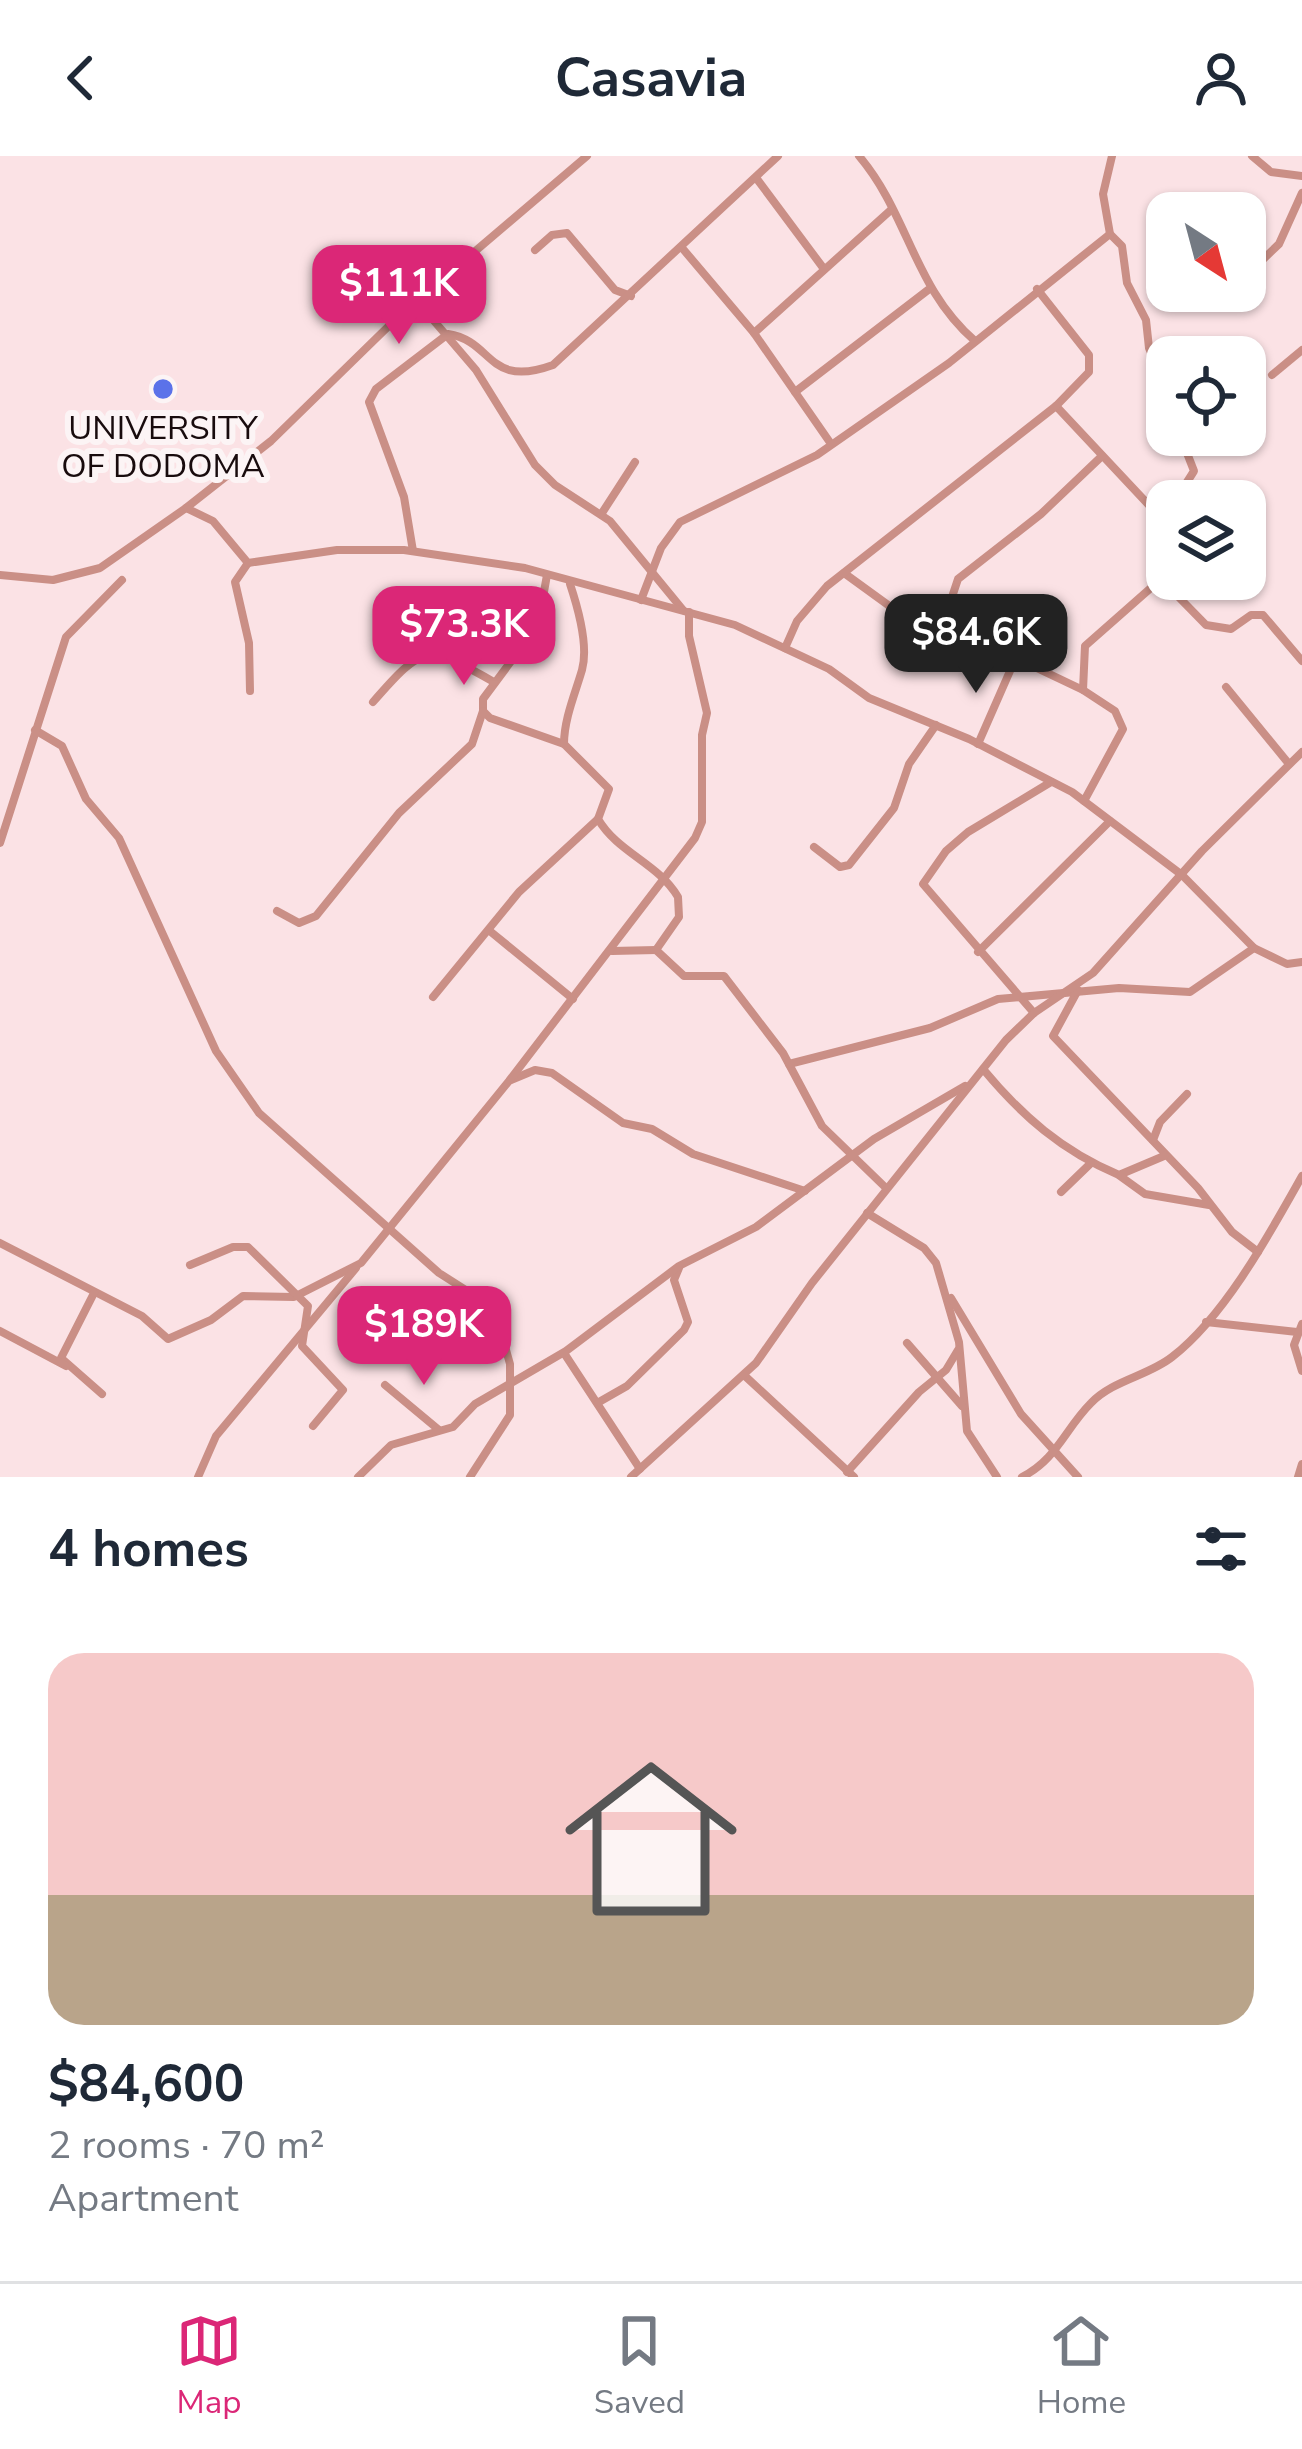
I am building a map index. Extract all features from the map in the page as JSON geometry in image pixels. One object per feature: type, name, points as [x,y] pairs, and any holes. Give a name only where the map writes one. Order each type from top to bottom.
[{"type":"street","points":[[0,575],[53,580],[100,568],[186,508],[271,441],[417,302],[586,156]]},
{"type":"street","points":[[413,551],[404,497],[369,402],[403,365],[448,334],[464,338],[494,366],[532,373],[554,365],[778,156]]},
{"type":"street","points":[[859,156],[885,189],[928,290],[975,340]]},
{"type":"street","points":[[1112,156],[1103,194],[1110,234],[1122,246],[1127,284],[1146,320],[1148,336]]},
{"type":"street","points":[[1252,156],[1270,172],[1302,176]]},
{"type":"street","points":[[758,179],[824,268]]},
{"type":"street","points":[[1266,257],[1279,244],[1302,193]]},
{"type":"street","points":[[754,333],[892,209]]},
{"type":"street","points":[[535,250],[552,235],[567,232],[615,290],[631,296]]},
{"type":"street","points":[[641,600],[651,571],[680,522],[818,454],[829,441],[975,340],[1110,234]]},
{"type":"street","points":[[683,249],[754,333],[829,441]]},
{"type":"street","points":[[785,648],[805,611],[843,573],[1056,406],[1093,362],[1036,289]]},
{"type":"street","points":[[794,392],[928,290]]},
{"type":"street","points":[[198,1477],[216,1436],[509,1081],[610,952],[702,822],[702,735],[707,713],[686,611],[602,513],[555,485],[535,465],[448,334],[417,302]]},
{"type":"street","points":[[1272,375],[1302,350]]},
{"type":"street","points":[[1056,406],[1146,499]]},
{"type":"street","points":[[1084,801],[1124,729],[1114,711],[1083,690],[957,630],[947,618],[951,587],[958,578],[1041,514],[1102,456]]},
{"type":"street","points":[[602,513],[635,462]]},
{"type":"street","points":[[186,508],[213,521],[248,563]]},
{"type":"street","points":[[250,692],[249,643],[235,583],[248,563],[337,550],[413,551],[547,575],[686,611],[785,648],[830,669],[869,698],[978,744],[1084,801],[1182,874],[1254,948],[1287,964],[1302,962]]},
{"type":"street","points":[[843,573],[906,618],[947,618]]},
{"type":"street","points":[[277,911],[299,922],[316,916],[399,813],[472,744],[482,699],[538,625],[547,575]]},
{"type":"street","points":[[0,842],[70,632],[122,580]]},
{"type":"street","points":[[563,744],[571,693],[583,668],[580,615],[570,583]]},
{"type":"street","points":[[1083,690],[1085,646],[1146,591]]},
{"type":"street","points":[[1185,600],[1206,625],[1220,630],[1263,615],[1302,661]]},
{"type":"street","points":[[373,702],[400,671],[430,653],[449,655],[494,682]]},
{"type":"street","points":[[978,744],[1010,671],[1010,656]]},
{"type":"street","points":[[1226,687],[1289,764]]},
{"type":"street","points":[[434,998],[519,892],[598,818],[609,789],[563,744],[490,718],[483,711]]},
{"type":"street","points":[[814,847],[839,867],[849,865],[894,808],[909,764],[936,725]]},
{"type":"street","points":[[35,730],[62,746],[86,799],[119,838],[224,1065],[294,1148],[439,1273],[489,1300],[506,1343],[511,1383],[508,1421],[469,1476]]},
{"type":"street","points":[[631,1477],[746,1376],[886,1188],[1034,1013],[1075,991],[1302,752]]},
{"type":"street","points":[[1034,1013],[923,884],[968,832],[1052,782]]},
{"type":"street","points":[[598,818],[608,836],[662,878],[678,897],[679,917],[656,950]]},
{"type":"street","points":[[978,952],[1110,821]]},
{"type":"street","points":[[490,932],[573,999]]},
{"type":"street","points":[[789,1064],[930,1028],[998,999],[1075,991],[1190,992],[1254,948]]},
{"type":"street","points":[[610,952],[656,950],[684,976],[724,976],[789,1064],[811,1110],[886,1188]]},
{"type":"street","points":[[1075,991],[1053,1036],[1258,1252]]},
{"type":"street","points":[[983,1069],[1033,1126],[1090,1163],[1119,1175],[1145,1194],[1209,1205]]},
{"type":"street","points":[[509,1081],[535,1070],[552,1073],[623,1123],[652,1129],[693,1154],[807,1191]]},
{"type":"street","points":[[358,1477],[391,1445],[441,1431],[564,1352],[679,1266],[756,1227],[874,1139],[972,1082]]},
{"type":"street","points":[[1153,1142],[1160,1122],[1187,1094]]},
{"type":"street","points":[[1119,1175],[1166,1156]]},
{"type":"street","points":[[1061,1192],[1090,1163]]},
{"type":"street","points":[[1022,1477],[1054,1455],[1092,1401],[1170,1358],[1206,1322],[1258,1252],[1302,1176]]},
{"type":"street","points":[[867,1214],[924,1248],[1010,1398],[1054,1455],[1078,1477]]},
{"type":"street","points":[[0,1243],[142,1316],[168,1339],[211,1320],[243,1296],[298,1296],[361,1263]]},
{"type":"street","points":[[190,1264],[232,1247],[248,1247],[298,1296],[310,1312],[302,1346],[343,1390],[313,1426]]},
{"type":"street","points":[[599,1402],[626,1386],[684,1330],[688,1322],[674,1280],[679,1266]]},
{"type":"street","points":[[944,1286],[960,1346],[963,1407],[973,1446],[998,1477]]},
{"type":"street","points":[[66,1366],[62,1358],[94,1293]]},
{"type":"street","points":[[1219,1304],[1226,1324]]},
{"type":"street","points":[[1206,1322],[1299,1328],[1294,1345],[1302,1371]]},
{"type":"street","points":[[0,1331],[66,1366],[102,1394]]},
{"type":"street","points":[[907,1343],[963,1407]]},
{"type":"street","points":[[746,1376],[850,1474],[960,1346]]},
{"type":"street","points":[[564,1352],[640,1469]]},
{"type":"street","points":[[385,1385],[441,1431]]},
{"type":"street","points":[[825,1477],[835,1464]]},
{"type":"street","points":[[1298,1477],[1302,1464]]},
{"type":"place","name":"UNIVERSITY OF DODOMA","points":[[163,389]]}]
